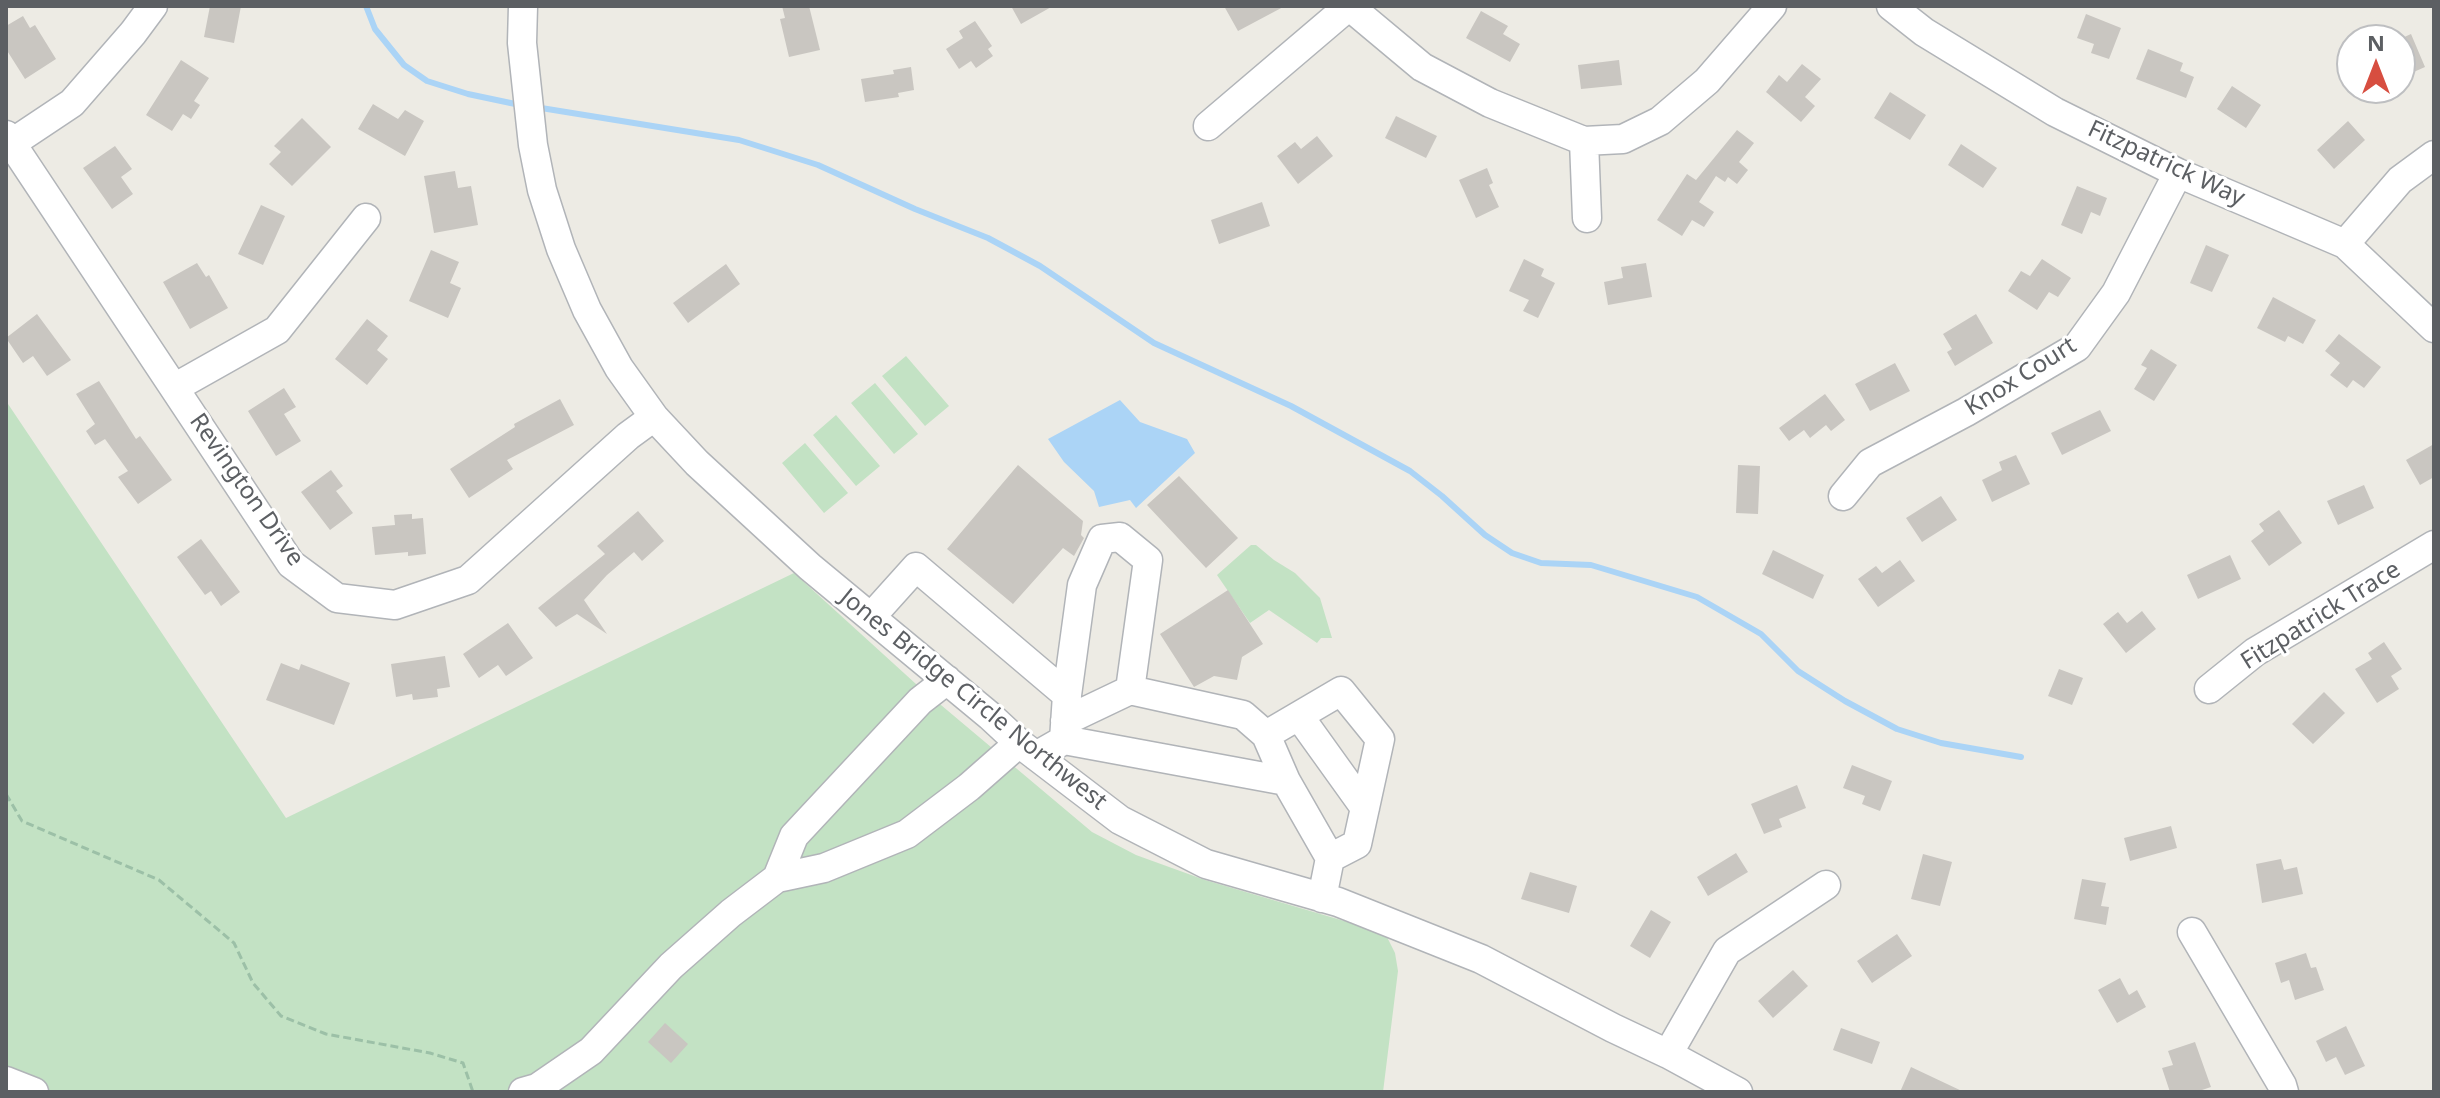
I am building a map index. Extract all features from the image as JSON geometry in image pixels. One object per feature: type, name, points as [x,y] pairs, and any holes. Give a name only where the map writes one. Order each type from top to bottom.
[{"type":"street","points":[[9,139],[72,103],[153,6]]},
{"type":"street","name":"Jones Bridge Circle Northwest","points":[[523,6],[522,43],[533,145],[542,190],[561,249],[587,310],[619,368],[654,417],[697,463],[799,557],[1028,750],[1120,820],[1206,864],[1322,898],[1481,959],[1738,1092]]},
{"type":"street","points":[[1208,126],[1349,6],[1422,67],[1490,103],[1584,141],[1623,139],[1660,121],[1707,81],[1772,6]]},
{"type":"street","name":"Fitzpatrick Way","points":[[1891,6],[1924,32],[2055,112],[2178,173],[2345,244],[2434,328]]},
{"type":"street","name":"Revington Drive","points":[[9,139],[291,564],[337,598],[395,605],[468,580],[628,436],[654,417]]},
{"type":"street","points":[[1584,141],[1587,218]]},
{"type":"street","points":[[2345,244],[2400,180],[2434,155]]},
{"type":"street","name":"Knox Court","points":[[1843,496],[1870,463],[1966,412],[2077,347],[2116,293],[2178,173]]},
{"type":"street","points":[[174,388],[277,330],[366,218]]},
{"type":"street","points":[[1065,719],[1082,585],[1102,539],[1120,537],[1148,560],[1130,690]]},
{"type":"street","name":"Fitzpatrick Trace","points":[[2209,689],[2255,652],[2434,545]]},
{"type":"street","points":[[871,617],[916,567],[1065,719],[1286,781]]},
{"type":"street","points":[[777,878],[794,836],[920,701],[947,680]]},
{"type":"street","points":[[523,1092],[537,1088],[591,1051],[671,966],[731,913],[777,878],[824,868],[907,834],[969,787],[1028,750],[1065,719],[1130,690],[1243,715],[1266,735],[1286,781],[1330,858],[1322,898]]},
{"type":"street","points":[[1266,735],[1341,691],[1380,739],[1357,844],[1330,858]]},
{"type":"street","points":[[1299,716],[1365,808]]},
{"type":"street","points":[[1668,1054],[1727,951],[1826,885]]},
{"type":"street","points":[[2192,932],[2284,1092]]},
{"type":"street","points":[[6,1081],[34,1092]]},
{"type":"path","points":[[6,794],[22,821],[159,880],[234,943],[253,983],[281,1016],[326,1034],[430,1053],[463,1063],[473,1092]]},
{"type":"green space","points":[[906,356],[949,406],[925,426],[882,376]]},
{"type":"green space","points":[[875,383],[918,434],[894,454],[851,403]]},
{"type":"green space","points":[[6,401],[286,818],[794,573],[916,684],[1092,832],[1136,855],[1205,880],[1385,933],[1395,953],[1398,971],[1383,1092],[6,1092]]},
{"type":"green space","points":[[836,415],[880,466],[856,486],[813,435]]},
{"type":"green space","points":[[805,443],[848,493],[824,513],[782,463]]},
{"type":"green space","points":[[1251,545],[1256,545],[1295,573],[1320,598],[1332,638],[1321,638],[1317,643],[1269,610],[1250,623],[1217,575]]},
{"type":"water","points":[[1120,400],[1140,422],[1187,439],[1195,453],[1136,508],[1130,500],[1099,507],[1094,491],[1064,462],[1048,439]]},
{"type":"building","points":[[210,6],[241,6],[234,43],[204,37]]},
{"type":"building","points":[[782,6],[809,6],[820,50],[789,57],[780,19],[785,18]]},
{"type":"building","points":[[1011,6],[1053,6],[1021,24]]},
{"type":"building","points":[[1224,6],[1285,6],[1238,31]]},
{"type":"building","points":[[1481,11],[1508,26],[1503,34],[1520,44],[1510,62],[1466,38]]},
{"type":"building","points":[[2086,14],[2121,28],[2109,59],[2091,53],[2094,44],[2077,38]]},
{"type":"building","points":[[23,16],[30,28],[35,25],[56,59],[25,79],[6,49],[6,26]]},
{"type":"building","points":[[975,21],[992,46],[988,49],[993,56],[976,68],[971,61],[959,69],[946,49],[963,38],[959,31]]},
{"type":"building","points":[[2416,46],[2425,67],[2416,71]]},
{"type":"building","points":[[2148,49],[2183,63],[2180,71],[2194,77],[2186,98],[2136,79]]},
{"type":"building","points":[[181,60],[209,78],[194,101],[200,105],[191,119],[183,114],[172,131],[146,115]]},
{"type":"building","points":[[1619,60],[1622,85],[1581,89],[1578,65]]},
{"type":"building","points":[[1802,64],[1821,79],[1805,97],[1815,106],[1801,122],[1766,92],[1779,75],[1787,82]]},
{"type":"building","points":[[911,67],[914,90],[898,93],[899,97],[865,102],[861,79],[894,74],[893,70]]},
{"type":"building","points":[[2232,86],[2261,105],[2246,128],[2217,109]]},
{"type":"building","points":[[1890,92],[1926,115],[1910,140],[1874,118]]},
{"type":"building","points":[[373,104],[398,119],[405,110],[424,121],[405,156],[358,129]]},
{"type":"building","points":[[1396,116],[1437,136],[1426,158],[1385,138]]},
{"type":"building","points":[[302,118],[331,147],[292,186],[269,164],[281,152],[274,146]]},
{"type":"building","points":[[2348,121],[2365,140],[2334,169],[2317,150]]},
{"type":"building","points":[[1737,130],[1754,143],[1739,162],[1748,170],[1737,184],[1728,177],[1725,182],[1716,176],[1699,202],[1714,212],[1704,227],[1692,220],[1682,236],[1657,220],[1687,174],[1696,180]]},
{"type":"building","points":[[1317,136],[1333,156],[1298,184],[1277,156],[1295,142],[1301,149]]},
{"type":"building","points":[[1961,144],[1997,168],[1983,188],[1948,165]]},
{"type":"building","points":[[115,146],[132,169],[121,177],[133,194],[112,209],[83,168]]},
{"type":"building","points":[[1487,168],[1493,183],[1489,185],[1499,207],[1476,218],[1459,180]]},
{"type":"building","points":[[455,171],[458,188],[471,186],[478,225],[434,233],[424,176]]},
{"type":"building","points":[[2077,186],[2107,198],[2100,216],[2091,212],[2082,234],[2061,225]]},
{"type":"building","points":[[1262,202],[1270,226],[1219,244],[1211,220]]},
{"type":"building","points":[[261,205],[285,216],[263,265],[238,254]]},
{"type":"building","points":[[2206,245],[2229,255],[2212,292],[2190,283]]},
{"type":"building","points":[[431,250],[459,262],[450,283],[461,288],[448,318],[409,301]]},
{"type":"building","points":[[1524,259],[1544,269],[1541,276],[1555,283],[1538,318],[1523,311],[1529,300],[1509,291]]},
{"type":"building","points":[[2042,259],[2071,278],[2058,297],[2049,292],[2037,310],[2008,291],[2021,271],[2030,276]]},
{"type":"building","points":[[197,263],[206,277],[209,275],[228,308],[190,329],[163,282]]},
{"type":"building","points":[[1646,263],[1652,297],[1608,305],[1604,282],[1623,278],[1621,267]]},
{"type":"building","points":[[726,264],[740,284],[688,323],[673,303]]},
{"type":"building","points":[[2273,297],[2316,320],[2303,344],[2288,336],[2285,342],[2257,328]]},
{"type":"building","points":[[37,314],[71,360],[47,376],[33,356],[23,363],[6,338]]},
{"type":"building","points":[[1976,314],[1993,343],[1955,366],[1947,352],[1952,349],[1943,334]]},
{"type":"building","points":[[367,319],[388,336],[377,350],[388,359],[367,385],[335,359]]},
{"type":"building","points":[[2339,334],[2381,367],[2364,388],[2353,380],[2347,388],[2330,375],[2340,363],[2325,351]]},
{"type":"building","points":[[2151,349],[2177,365],[2154,401],[2134,389],[2147,368],[2141,365]]},
{"type":"building","points":[[1895,363],[1910,391],[1870,411],[1855,384]]},
{"type":"building","points":[[99,381],[136,439],[140,436],[172,480],[138,504],[118,477],[128,471],[105,439],[95,445],[86,431],[95,424],[76,394]]},
{"type":"building","points":[[284,388],[296,407],[284,414],[301,441],[276,456],[248,411]]},
{"type":"building","points":[[1825,394],[1845,420],[1831,431],[1826,425],[1810,438],[1804,430],[1789,441],[1779,428]]},
{"type":"building","points":[[560,399],[574,425],[507,460],[513,469],[469,498],[450,469],[515,427],[514,424]]},
{"type":"building","points":[[2100,410],[2111,431],[2062,455],[2051,433]]},
{"type":"building","points":[[2434,444],[2434,477],[2420,485],[2406,460]]},
{"type":"building","points":[[2016,455],[2030,484],[1992,502],[1982,480],[2002,470],[1999,462]]},
{"type":"building","points":[[1018,465],[1083,521],[1081,535],[1084,538],[1074,556],[1063,548],[1013,604],[947,549]]},
{"type":"building","points":[[1738,465],[1760,466],[1758,514],[1736,513]]},
{"type":"building","points":[[331,470],[343,486],[336,491],[353,513],[330,530],[301,492]]},
{"type":"building","points":[[1179,476],[1238,538],[1206,568],[1147,505]]},
{"type":"building","points":[[2364,485],[2374,508],[2338,525],[2327,501]]},
{"type":"building","points":[[1941,496],[1957,520],[1922,542],[1906,518]]},
{"type":"building","points":[[2279,510],[2302,543],[2269,566],[2251,541],[2264,531],[2259,524]]},
{"type":"building","points":[[638,511],[664,541],[642,561],[634,552],[584,600],[607,634],[577,614],[556,627],[538,608],[605,554],[597,546]]},
{"type":"building","points":[[412,514],[412,519],[423,518],[426,554],[375,555],[372,527],[395,525],[394,515]]},
{"type":"building","points":[[201,539],[240,592],[221,606],[211,591],[205,595],[177,557]]},
{"type":"building","points":[[1773,550],[1824,575],[1813,599],[1762,574]]},
{"type":"building","points":[[2230,555],[2241,579],[2198,599],[2187,575]]},
{"type":"building","points":[[1900,560],[1915,581],[1878,607],[1858,579],[1876,566],[1882,573]]},
{"type":"building","points":[[1228,590],[1263,644],[1242,657],[1237,680],[1214,676],[1194,687],[1160,634]]},
{"type":"building","points":[[2142,611],[2156,629],[2126,653],[2103,624],[2118,612],[2127,623]]},
{"type":"building","points":[[508,623],[533,658],[506,676],[498,665],[479,678],[463,654]]},
{"type":"building","points":[[2384,642],[2402,669],[2391,676],[2399,689],[2377,703],[2355,669],[2372,659],[2368,653]]},
{"type":"building","points":[[445,656],[450,687],[437,689],[438,697],[413,700],[412,694],[396,697],[391,664]]},
{"type":"building","points":[[281,663],[299,670],[301,664],[350,683],[334,725],[266,700]]},
{"type":"building","points":[[2059,669],[2083,678],[2072,705],[2048,696]]},
{"type":"building","points":[[2324,692],[2345,713],[2313,744],[2292,724]]},
{"type":"building","points":[[1852,765],[1892,781],[1880,811],[1862,804],[1865,796],[1843,788]]},
{"type":"building","points":[[1797,785],[1806,808],[1779,819],[1782,827],[1764,834],[1751,804]]},
{"type":"building","points":[[2171,826],[2177,848],[2130,861],[2124,838]]},
{"type":"building","points":[[1736,853],[1748,872],[1708,896],[1697,877]]},
{"type":"building","points":[[1923,854],[1952,862],[1940,906],[1911,899]]},
{"type":"building","points":[[2281,859],[2284,870],[2297,867],[2303,894],[2262,903],[2256,864]]},
{"type":"building","points":[[1530,872],[1577,886],[1569,913],[1521,899]]},
{"type":"building","points":[[2082,879],[2106,883],[2101,906],[2109,907],[2106,925],[2074,919]]},
{"type":"building","points":[[1651,910],[1671,922],[1650,958],[1630,946]]},
{"type":"building","points":[[1897,934],[1912,956],[1872,983],[1857,961]]},
{"type":"building","points":[[2306,953],[2311,968],[2316,967],[2324,990],[2295,1000],[2289,980],[2281,983],[2275,963]]},
{"type":"building","points":[[1793,970],[1808,986],[1773,1018],[1758,1001]]},
{"type":"building","points":[[2120,978],[2129,995],[2137,990],[2146,1007],[2117,1023],[2098,990]]},
{"type":"building","points":[[665,1023],[688,1044],[671,1063],[648,1042]]},
{"type":"building","points":[[2346,1026],[2365,1066],[2345,1075],[2336,1057],[2326,1062],[2316,1041]]},
{"type":"building","points":[[1841,1028],[1880,1042],[1872,1064],[1833,1050]]},
{"type":"building","points":[[2195,1042],[2211,1087],[2196,1092],[2170,1092],[2162,1068],[2173,1065],[2168,1051]]},
{"type":"building","points":[[1911,1067],[1964,1092],[1900,1092]]},
{"type":"waterway","points":[[366,6],[375,29],[404,65],[427,81],[520,105]]},
{"type":"waterway","points":[[535,107],[739,140],[818,165],[988,238],[1040,266],[1154,343],[1291,406],[1410,471],[1485,535],[1512,553],[1541,563],[1591,565],[1697,597],[1761,634],[1798,671],[1897,729],[1941,743],[2021,757]]}]
